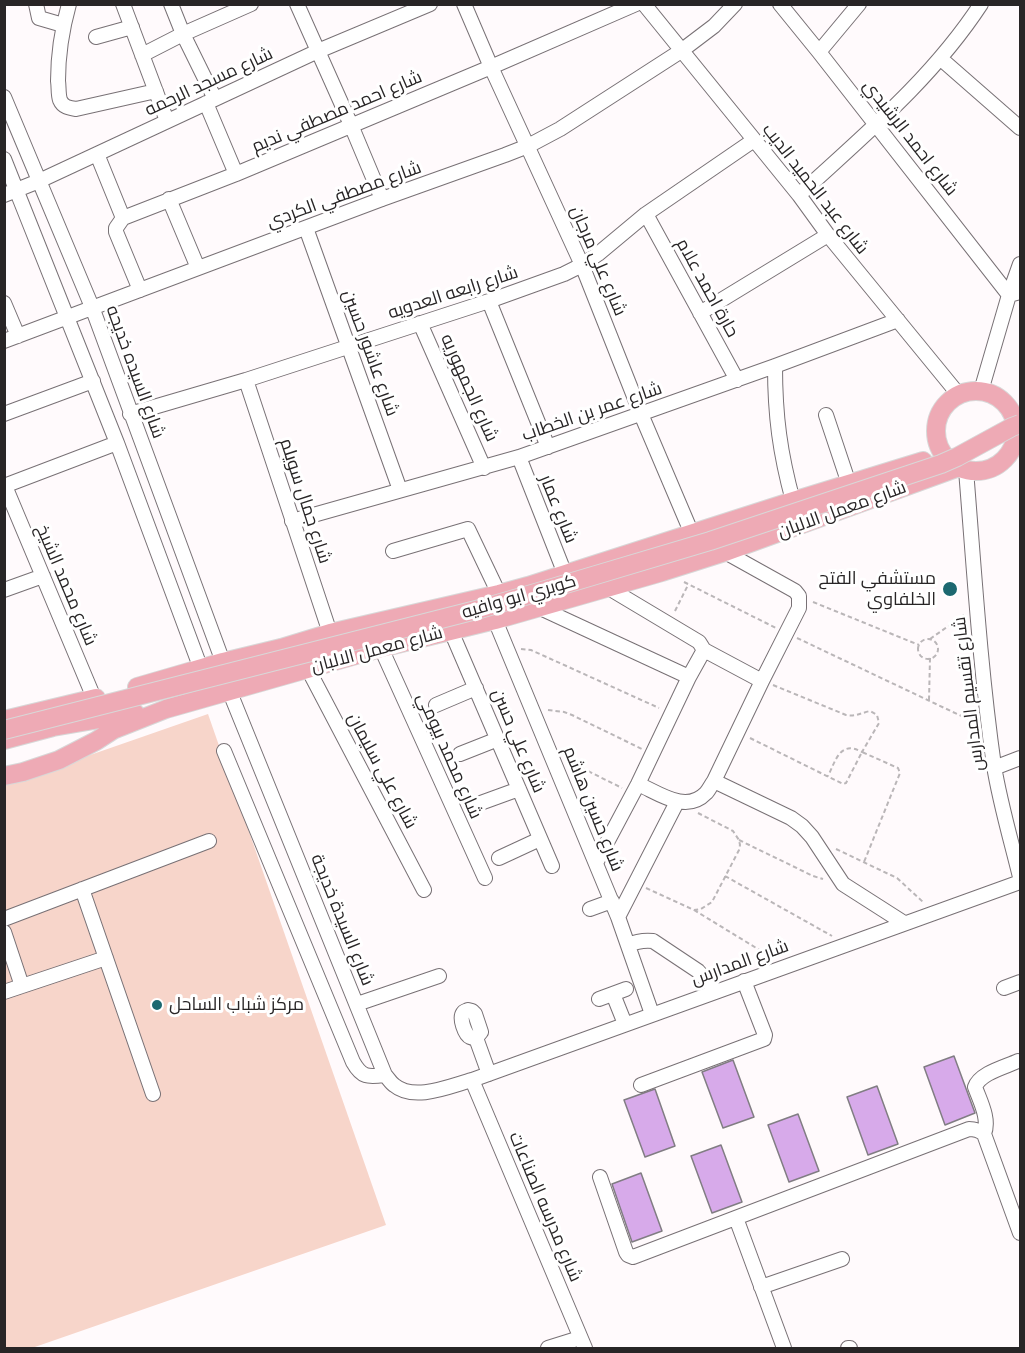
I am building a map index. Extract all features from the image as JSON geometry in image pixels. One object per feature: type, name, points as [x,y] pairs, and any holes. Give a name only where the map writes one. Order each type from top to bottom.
[{"type":"main road","points":[[981,391],[1014,403],[1017,443],[1007,457],[995,466],[981,471],[962,468],[951,462],[940,449],[936,435],[937,422],[943,409],[953,399],[969,392],[981,391]]},
{"type":"main road","name":"كوبري ابو وافيه","points":[[4,730],[480,609],[699,544],[941,464],[1020,424]]},
{"type":"main road","name":"شارع معمل الالبان","points":[[4,721],[330,633],[499,594],[944,455]]},
{"type":"main road","name":"شارع معمل الالبان","points":[[4,776],[59,760],[112,730],[166,709],[381,648],[495,620],[662,572],[962,468]]},
{"type":"main road","points":[[281,648],[299,671]]},
{"type":"main road","points":[[4,740],[53,727],[166,709]]},
{"type":"street","points":[[36,4],[39,18],[63,26]]},
{"type":"street","points":[[69,4],[59,49],[61,102],[65,106],[76,109],[156,92]]},
{"type":"street","points":[[123,4],[167,121]]},
{"type":"street","points":[[171,4],[236,174]]},
{"type":"street","points":[[142,55],[251,4]]},
{"type":"street","points":[[297,4],[382,199]]},
{"type":"street","name":"شارع مسجد الرحمه","points":[[10,192],[39,181],[318,51],[430,4]]},
{"type":"street","name":"شارع علي مرجان","points":[[464,4],[582,265],[692,534]]},
{"type":"street","name":"شارع احمد مصطفي نديم","points":[[123,218],[236,174],[636,4]]},
{"type":"street","name":"شارع عبد الحميد الديب","points":[[644,4],[959,395]]},
{"type":"street","name":"شارع مصطفي الكردي","points":[[4,341],[528,146],[560,129],[681,51],[714,26],[735,4]]},
{"type":"street","name":"شارع احمد الرشيدي","points":[[780,4],[1015,294]]},
{"type":"street","points":[[819,52],[859,4]]},
{"type":"street","points":[[799,195],[906,96],[967,25],[981,4]]},
{"type":"street","points":[[96,37],[132,27]]},
{"type":"street","points":[[940,58],[1020,128]]},
{"type":"street","name":"شارع السيده خديجه","points":[[4,97],[92,307],[224,662]]},
{"type":"street","name":"شارع رابعه العدويه","points":[[5,486],[115,439],[133,420],[564,274],[598,254],[646,214],[754,140]]},
{"type":"street","points":[[97,154],[123,218],[116,232],[140,290]]},
{"type":"street","points":[[4,159],[10,192],[68,317],[201,669]]},
{"type":"street","points":[[169,199],[198,268]]},
{"type":"street","name":"حارة احمد علام","points":[[646,214],[737,380]]},
{"type":"street","name":"شارع عاشور حسين","points":[[306,228],[400,490]]},
{"type":"street","points":[[700,313],[828,235]]},
{"type":"street","points":[[981,391],[1015,294],[1020,264]]},
{"type":"street","points":[[489,301],[548,447]]},
{"type":"street","points":[[4,303],[18,336]]},
{"type":"street","name":"شارع عمر بن الخطاب","points":[[292,521],[519,457],[898,320]]},
{"type":"street","name":"شارع الجمهوريه","points":[[420,323],[484,468]]},
{"type":"street","points":[[775,366],[778,438],[793,501]]},
{"type":"street","name":"شارع جمال سويلم","points":[[246,380],[330,633]]},
{"type":"street","points":[[4,414],[93,381]]},
{"type":"street","points":[[825,415],[849,484]]},
{"type":"street","name":"شارع عمار","points":[[519,457],[565,574]]},
{"type":"street","name":"شارع تقسيم المدارس","points":[[962,468],[994,768],[1020,877]]},
{"type":"street","name":"شارع محمد الشيخ","points":[[5,486],[43,576],[86,700]]},
{"type":"street","points":[[393,551],[468,529],[499,594]]},
{"type":"street","points":[[635,789],[677,802],[689,803],[705,794],[714,781],[799,608],[799,596],[795,591],[724,552]]},
{"type":"street","points":[[4,590],[43,576]]},
{"type":"street","points":[[607,587],[699,642],[704,650],[762,681]]},
{"type":"street","points":[[538,607],[689,677]]},
{"type":"street","name":"شارع حسين هاشم","points":[[495,620],[618,917],[652,1014]]},
{"type":"street","name":"شارع علي حسن","points":[[451,631],[552,866]]},
{"type":"street","name":"شارع محمد بيومي","points":[[381,648],[484,878]]},
{"type":"street","points":[[596,863],[704,650]]},
{"type":"street","name":"شارع علي سليمان","points":[[299,671],[424,890]]},
{"type":"street","points":[[436,705],[476,688]]},
{"type":"street","name":"شارع السيدة خديجة","points":[[229,690],[385,1075]]},
{"type":"street","points":[[460,754],[498,739]]},
{"type":"street","points":[[224,752],[357,1069],[363,1075],[385,1075],[395,1086],[406,1092],[424,1093],[472,1080]]},
{"type":"street","points":[[994,768],[1020,758]]},
{"type":"street","points":[[714,781],[791,818],[802,826],[812,837],[843,884],[904,923]]},
{"type":"street","points":[[475,805],[519,789]]},
{"type":"street","points":[[618,917],[677,802]]},
{"type":"street","points":[[499,858],[540,839]]},
{"type":"street","points":[[4,919],[208,841]]},
{"type":"street","name":"شارع المدارس","points":[[472,1080],[1020,882]]},
{"type":"street","points":[[82,889],[153,1094]]},
{"type":"street","points":[[590,909],[612,902]]},
{"type":"street","points":[[4,932],[22,986]]},
{"type":"street","points":[[628,945],[636,941],[653,941],[698,971],[716,991]]},
{"type":"street","points":[[4,992],[106,958]]},
{"type":"street","points":[[357,1004],[439,976]]},
{"type":"street","points":[[641,1085],[764,1039],[765,1035],[744,981]]},
{"type":"street","points":[[1004,988],[1020,982]]},
{"type":"street","points":[[599,999],[620,991],[625,1024]]},
{"type":"street","points":[[476,1038],[489,1074]]},
{"type":"street","points":[[984,1134],[986,1122],[975,1087],[976,1082],[983,1076],[1018,1061]]},
{"type":"street","name":"شارع مدرسه الصناعات","points":[[472,1080],[582,1343]]},
{"type":"street","points":[[600,1178],[626,1252],[633,1257],[974,1129],[984,1134],[1020,1233]]},
{"type":"street","points":[[736,1218],[784,1348]]},
{"type":"street","points":[[761,1287],[842,1259]]},
{"type":"street","points":[[548,1348],[582,1343]]},
{"type":"path","points":[[662,572],[990,729]]},
{"type":"path","points":[[669,624],[688,585]]},
{"type":"path","points":[[799,596],[919,645]]},
{"type":"path","points":[[930,639],[938,649],[934,657],[926,658],[919,653],[921,641],[930,639],[977,605]]},
{"type":"path","points":[[507,648],[531,650],[672,714]]},
{"type":"path","points":[[929,700],[930,658]]},
{"type":"path","points":[[738,732],[843,784],[846,783],[879,723],[877,715],[870,711],[857,715],[846,715],[762,681]]},
{"type":"path","points":[[532,709],[564,712],[652,754]]},
{"type":"path","points":[[828,777],[838,754],[845,748],[854,747],[898,768],[900,773],[864,862]]},
{"type":"path","points":[[550,752],[635,789]]},
{"type":"path","points":[[677,802],[733,831],[739,840],[813,876],[843,884]]},
{"type":"path","points":[[812,837],[897,878],[933,912]]},
{"type":"path","points":[[694,910],[712,902],[739,850],[739,840]]},
{"type":"path","points":[[725,876],[846,944]]},
{"type":"path","points":[[635,883],[694,910],[785,966]]},
{"type":"shaded area","name":"مركز شباب الساحل","points":[[208,714],[386,1225],[32,1348],[5,1348],[4,785]]},
{"type":"building","points":[[954,1056],[975,1113],[945,1125],[924,1067]]},
{"type":"building","points":[[733,1060],[754,1117],[723,1128],[702,1072]]},
{"type":"building","points":[[877,1086],[898,1144],[868,1155],[847,1097]]},
{"type":"building","points":[[655,1089],[675,1146],[645,1157],[624,1100]]},
{"type":"building","points":[[798,1114],[819,1171],[789,1182],[768,1125]]},
{"type":"building","points":[[721,1145],[742,1202],[712,1213],[691,1156]]},
{"type":"building","points":[[641,1173],[662,1231],[632,1242],[612,1184]]},
{"type":"place","name":"مستشفي الفتح الخلفاوي","points":[[950,589]]},
{"type":"place","name":"مركز شباب الساحل","points":[[157,1005]]}]
